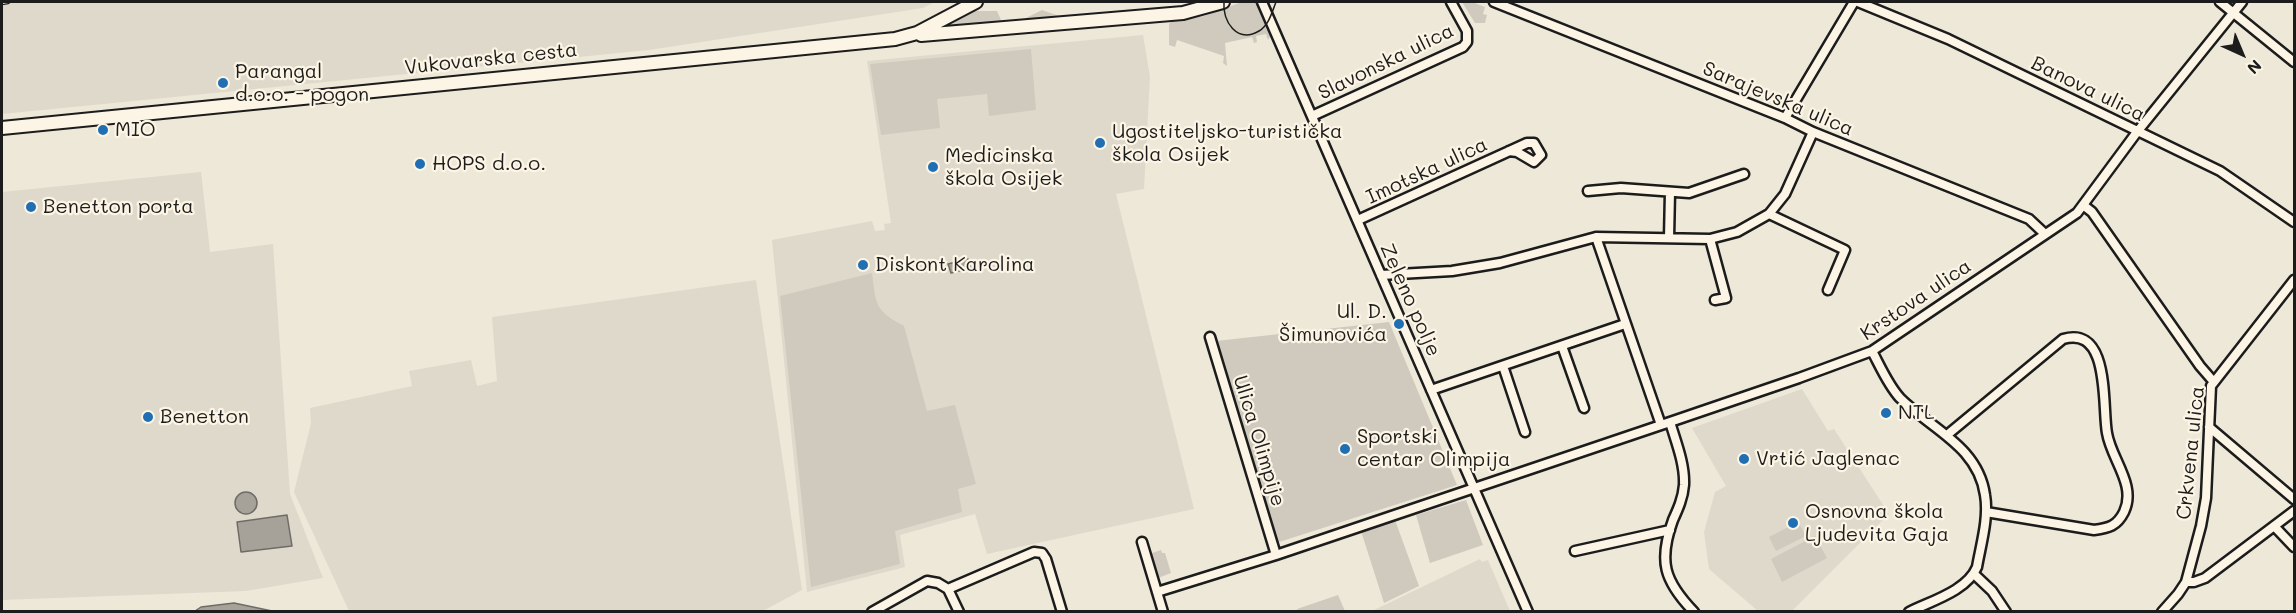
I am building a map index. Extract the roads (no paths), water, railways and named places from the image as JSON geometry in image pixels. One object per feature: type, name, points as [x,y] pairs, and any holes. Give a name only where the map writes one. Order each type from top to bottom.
[{"type":"main road","name":"Vukovarska cesta","points":[[2,128],[910,36],[976,2]]},
{"type":"main road","points":[[910,36],[1184,13],[1223,2]]},
{"type":"street","name":"Zeleno polje","points":[[1262,2],[1527,612]]},
{"type":"street","name":"Slavonska ulica","points":[[1312,116],[1463,47],[1467,42],[1467,31],[1452,2]]},
{"type":"street","name":"Sarajevska ulica","points":[[1494,2],[1785,118],[1813,132],[2029,219],[2045,234]]},
{"type":"street","points":[[1785,118],[1856,2]]},
{"type":"street","name":"Banova ulica","points":[[1856,2],[1948,39],[2220,171],[2295,222]]},
{"type":"street","points":[[2220,2],[2295,62]]},
{"type":"street","name":"Krstova ulica","points":[[1473,487],[1809,375],[1872,351],[2070,219],[2242,2]]},
{"type":"street","points":[[1381,275],[1452,271],[1481,266],[1596,237],[1710,239],[1737,232],[1769,214],[1785,194],[1813,132]]},
{"type":"street","name":"Imotska ulica","points":[[1358,220],[1509,151]]},
{"type":"street","points":[[1588,190],[1621,188],[1670,192],[1697,191],[1744,174]]},
{"type":"street","points":[[1669,238],[1670,192]]},
{"type":"street","points":[[2083,205],[2092,212],[2200,366],[2213,381]]},
{"type":"street","points":[[1769,214],[1845,250],[1828,290]]},
{"type":"street","points":[[1596,237],[1625,324],[1665,424],[1679,452],[1684,487],[1670,530],[1665,571],[1674,589],[1694,612]]},
{"type":"street","points":[[1710,239],[1726,298],[1715,300]]},
{"type":"street","name":"Crkvena ulica","points":[[2163,612],[2186,582],[2206,498],[2210,392],[2213,381],[2295,280]]},
{"type":"street","points":[[1431,390],[1625,324]]},
{"type":"street","points":[[1947,435],[2063,339],[2072,336],[2084,339],[2094,350],[2102,375],[2107,435],[2127,487],[2126,507],[2120,521],[2110,528],[2094,530],[1986,512]]},
{"type":"street","name":"Ulica Olimpije","points":[[1210,337],[1276,555]]},
{"type":"street","points":[[1562,346],[1584,408]]},
{"type":"street","points":[[1872,351],[1899,396],[1967,454],[1977,468],[1986,496],[1986,512],[1974,574],[1961,586],[1909,612]]},
{"type":"street","points":[[1503,366],[1525,432]]},
{"type":"street","points":[[2210,427],[2295,499]]},
{"type":"street","points":[[1157,592],[1276,555],[1473,487]]},
{"type":"street","points":[[2186,582],[2205,578],[2295,511]]},
{"type":"street","points":[[2274,526],[2295,547]]},
{"type":"street","points":[[1575,551],[1670,530]]},
{"type":"street","points":[[1142,542],[1163,612]]},
{"type":"street","points":[[948,589],[1034,552],[1042,553],[1046,559],[1062,612]]},
{"type":"street","points":[[1974,574],[1992,591],[2006,612]]},
{"type":"street","points":[[872,612],[927,581],[938,583],[948,589],[959,612]]},
{"type":"tram line","points":[[1224,2],[1228,23],[1238,33],[1244,35],[1259,31],[1265,25],[1276,2]]},
{"type":"railway","points":[[2,3],[8,2]]},
{"type":"place","name":"Parangal d.o.o. - pogon","points":[[223,83]]},
{"type":"place","name":"MIO","points":[[103,130]]},
{"type":"place","name":"Ugostiteljsko-turistička škola Osijek","points":[[1100,143]]},
{"type":"place","name":"HOPS d.o.o.","points":[[420,164]]},
{"type":"place","name":"Medicinska škola Osijek","points":[[933,167]]},
{"type":"place","name":"Benetton porta","points":[[31,207]]},
{"type":"place","name":"Diskont Karolina","points":[[863,265]]},
{"type":"place","name":"Ul. D. Šimunovića","points":[[1399,324]]},
{"type":"place","name":"NTL","points":[[1886,413]]},
{"type":"place","name":"Benetton","points":[[148,417]]},
{"type":"place","name":"Sportski centar Olimpija","points":[[1345,449]]},
{"type":"place","name":"Vrtić Jaglenac","points":[[1744,459]]},
{"type":"place","name":"Osnovna škola Ljudevita Gaja","points":[[1793,523]]}]
